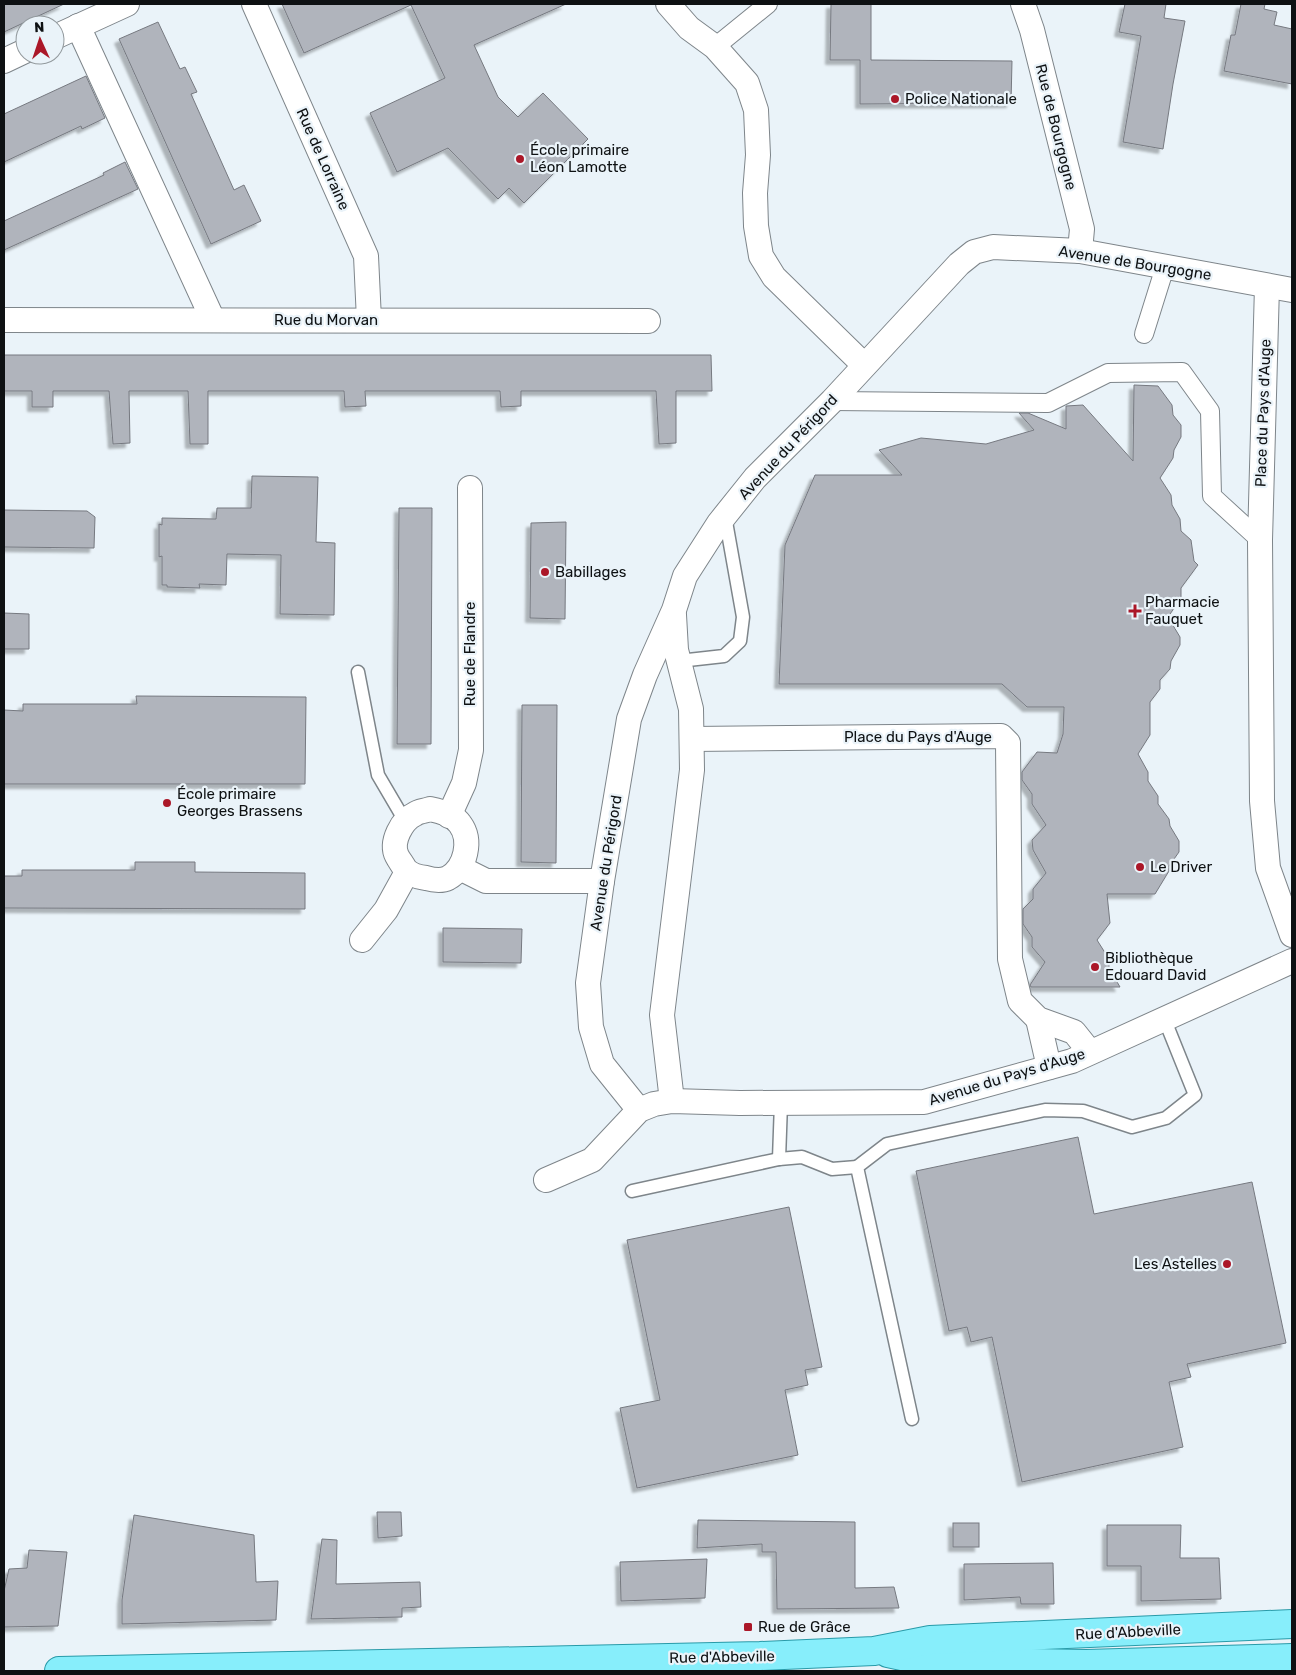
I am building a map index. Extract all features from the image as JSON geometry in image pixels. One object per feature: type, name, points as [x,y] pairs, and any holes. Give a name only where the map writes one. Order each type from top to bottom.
[{"type":"main road","name":"Rue d'Abbeville","points":[[60,1671],[787,1663],[930,1640],[1292,1624]]},
{"type":"main road","name":"Rue d'Abbeville","points":[[874,1650],[926,1661],[1086,1664],[1292,1658]]},
{"type":"street","points":[[65,32],[124,4]]},
{"type":"street","name":"Rue de Lorraine","points":[[254,4],[366,256],[369,320]]},
{"type":"street","points":[[668,4],[689,28],[715,47],[747,83],[756,110],[758,155],[755,193],[756,226],[761,256],[774,277],[864,365]]},
{"type":"street","points":[[715,47],[768,4]]},
{"type":"street","name":"Rue de Bourgogne","points":[[1024,4],[1082,229],[1080,252]]},
{"type":"street","points":[[78,26],[213,320]]},
{"type":"street","name":"Avenue de Bourgogne","points":[[864,365],[959,264],[974,252],[993,248],[1015,247],[1080,252],[1292,290]]},
{"type":"street","points":[[1144,334],[1165,267]]},
{"type":"street","name":"Place du Pays d'Auge","points":[[1267,286],[1260,540],[1262,782],[1268,868],[1292,935]]},
{"type":"street","name":"Rue du Morvan","points":[[4,320],[648,321]]},
{"type":"street","name":"Avenue du Périgord","points":[[640,1110],[602,1064],[591,1028],[588,983],[602,881],[629,719],[645,675],[674,610],[685,576],[719,523],[755,478],[832,401],[864,365]]},
{"type":"street","points":[[832,401],[1048,403],[1108,373],[1182,372],[1210,411],[1212,496],[1260,540]]},
{"type":"street","name":"Rue de Flandre","points":[[449,816],[464,783],[470,750],[470,488]]},
{"type":"street","name":"Avenue du Périgord","points":[[672,1102],[662,1015],[692,770],[691,709],[676,650],[674,610]]},
{"type":"street","name":"Place du Pays d'Auge","points":[[692,739],[1001,736],[1008,744],[1010,959],[1020,1001],[1038,1019],[1074,1032],[1090,1052]]},
{"type":"street","points":[[430,810],[442,811],[449,816],[460,822],[466,834],[466,853],[460,868],[448,878],[436,880],[419,877],[408,872],[396,854],[396,838],[404,821],[415,813],[430,810]]},
{"type":"street","points":[[460,868],[486,881],[602,881]]},
{"type":"street","points":[[362,940],[386,910],[408,872]]},
{"type":"street","name":"Avenue du Pays d'Auge","points":[[640,1110],[654,1104],[672,1102],[924,1102],[1072,1061],[1292,961]]},
{"type":"street","points":[[1038,1019],[1049,1067]]},
{"type":"street","points":[[546,1180],[592,1160],[640,1110]]},
{"type":"lane","points":[[679,661],[724,656],[740,641],[743,617],[725,516]]},
{"type":"lane","points":[[358,672],[378,775],[404,821]]},
{"type":"lane","points":[[632,1191],[779,1159],[802,1157],[832,1169],[857,1167],[887,1144],[1045,1110],[1083,1111],[1132,1127],[1166,1118],[1195,1095],[1164,1018]]},
{"type":"lane","points":[[779,1159],[781,1102]]},
{"type":"lane","points":[[857,1167],[912,1419]]},
{"type":"building","points":[[4,4],[64,4],[40,15],[15,15],[15,27],[4,32]]},
{"type":"building","points":[[282,4],[566,4],[474,45],[498,97],[518,117],[543,93],[588,139],[524,203],[509,188],[498,199],[448,148],[397,172],[370,113],[445,78],[411,5],[304,53]]},
{"type":"building","points":[[831,4],[871,4],[871,60],[1012,61],[1011,103],[860,104],[860,60],[830,60]]},
{"type":"building","points":[[1125,4],[1166,4],[1164,18],[1185,21],[1163,149],[1123,142],[1141,36],[1119,32]]},
{"type":"building","points":[[1241,4],[1265,4],[1264,9],[1277,12],[1274,25],[1292,29],[1292,84],[1224,71],[1231,35],[1235,35]]},
{"type":"building","points":[[158,22],[180,69],[185,67],[197,92],[191,94],[234,190],[244,185],[261,221],[211,244],[119,39]]},
{"type":"building","points":[[86,76],[105,118],[82,129],[81,126],[4,162],[4,114]]},
{"type":"building","points":[[125,162],[138,189],[4,250],[4,221],[104,175],[103,173]]},
{"type":"building","points":[[4,355],[711,355],[712,391],[676,391],[676,443],[659,444],[656,391],[521,391],[521,406],[501,407],[500,391],[365,391],[366,406],[345,407],[344,391],[208,391],[208,444],[190,444],[188,391],[129,391],[130,443],[113,444],[109,391],[53,391],[53,407],[32,407],[32,391],[4,391]]},
{"type":"building","points":[[1134,385],[1158,386],[1172,405],[1173,415],[1181,425],[1181,437],[1174,450],[1173,458],[1160,478],[1171,495],[1172,505],[1180,519],[1181,531],[1191,540],[1194,561],[1198,565],[1181,588],[1181,598],[1168,617],[1180,637],[1180,645],[1171,661],[1170,669],[1160,680],[1160,689],[1150,702],[1150,735],[1138,754],[1148,772],[1148,781],[1158,796],[1158,804],[1169,819],[1170,826],[1179,841],[1179,852],[1169,866],[1169,871],[1155,894],[1107,894],[1110,923],[1097,940],[1109,959],[1109,968],[1120,987],[1031,987],[1030,985],[1045,962],[1032,947],[1032,937],[1023,924],[1023,909],[1033,899],[1033,889],[1046,873],[1033,850],[1032,840],[1046,825],[1032,804],[1032,794],[1022,780],[1022,772],[1037,752],[1057,753],[1063,734],[1064,707],[1027,707],[1002,684],[779,684],[785,545],[815,475],[902,475],[879,450],[921,438],[986,444],[1034,430],[1019,413],[1028,413],[1066,429],[1066,406],[1083,405],[1133,461]]},
{"type":"building","points":[[252,476],[318,477],[316,542],[335,543],[334,615],[280,614],[281,555],[227,554],[226,585],[199,584],[200,588],[167,587],[167,585],[162,585],[162,556],[159,557],[159,524],[162,525],[162,518],[216,519],[217,508],[251,508]]},
{"type":"building","points":[[399,508],[432,508],[431,744],[397,744]]},
{"type":"building","points":[[4,510],[87,511],[95,517],[94,548],[4,547]]},
{"type":"building","points":[[566,522],[565,619],[530,618],[531,523]]},
{"type":"building","points":[[4,613],[29,614],[29,649],[4,649]]},
{"type":"building","points":[[136,696],[306,697],[305,784],[4,784],[4,710],[23,711],[23,704],[137,704]]},
{"type":"building","points":[[522,705],[557,705],[556,863],[521,862]]},
{"type":"building","points":[[135,862],[195,862],[195,872],[305,873],[305,909],[4,908],[4,876],[22,876],[22,870],[135,870]]},
{"type":"building","points":[[443,928],[522,929],[521,963],[443,962]]},
{"type":"building","points":[[1078,1137],[1094,1214],[1252,1182],[1286,1343],[1187,1364],[1191,1377],[1169,1382],[1183,1447],[1022,1482],[992,1337],[971,1342],[967,1327],[949,1331],[916,1171]]},
{"type":"building","points":[[789,1207],[822,1367],[805,1370],[808,1385],[785,1390],[798,1455],[637,1488],[620,1408],[660,1400],[627,1240]]},
{"type":"building","points":[[377,1512],[401,1512],[402,1536],[378,1538]]},
{"type":"building","points":[[134,1515],[254,1535],[256,1582],[278,1581],[276,1620],[122,1624],[122,1600]]},
{"type":"building","points":[[698,1520],[855,1522],[855,1588],[894,1587],[899,1608],[777,1609],[776,1552],[762,1552],[762,1544],[697,1548]]},
{"type":"building","points":[[953,1523],[979,1523],[979,1547],[953,1547]]},
{"type":"building","points":[[1107,1525],[1181,1525],[1180,1558],[1219,1558],[1221,1599],[1141,1601],[1141,1566],[1107,1566]]},
{"type":"building","points":[[322,1539],[337,1540],[336,1584],[420,1582],[421,1607],[402,1608],[402,1617],[311,1619]]},
{"type":"building","points":[[29,1550],[67,1552],[58,1626],[4,1627],[4,1591],[9,1569],[27,1568]]},
{"type":"building","points":[[707,1559],[705,1598],[621,1601],[620,1562]]},
{"type":"building","points":[[1053,1563],[1054,1604],[1021,1604],[1020,1597],[964,1600],[964,1564]]},
{"type":"place","name":"Police Nationale","points":[[895,99]]},
{"type":"place","name":"École primaire Léon Lamotte","points":[[520,159]]},
{"type":"place","name":"Babillages","points":[[545,572]]},
{"type":"place","name":"Pharmacie Fauquet","points":[[1135,611]]},
{"type":"place","name":"École primaire Georges Brassens","points":[[167,803]]},
{"type":"place","name":"Le Driver","points":[[1140,867]]},
{"type":"place","name":"Bibliothèque Edouard David","points":[[1095,967]]},
{"type":"place","name":"Les Astelles","points":[[1227,1264]]},
{"type":"place","name":"Rue de Grâce","points":[[748,1627]]}]
